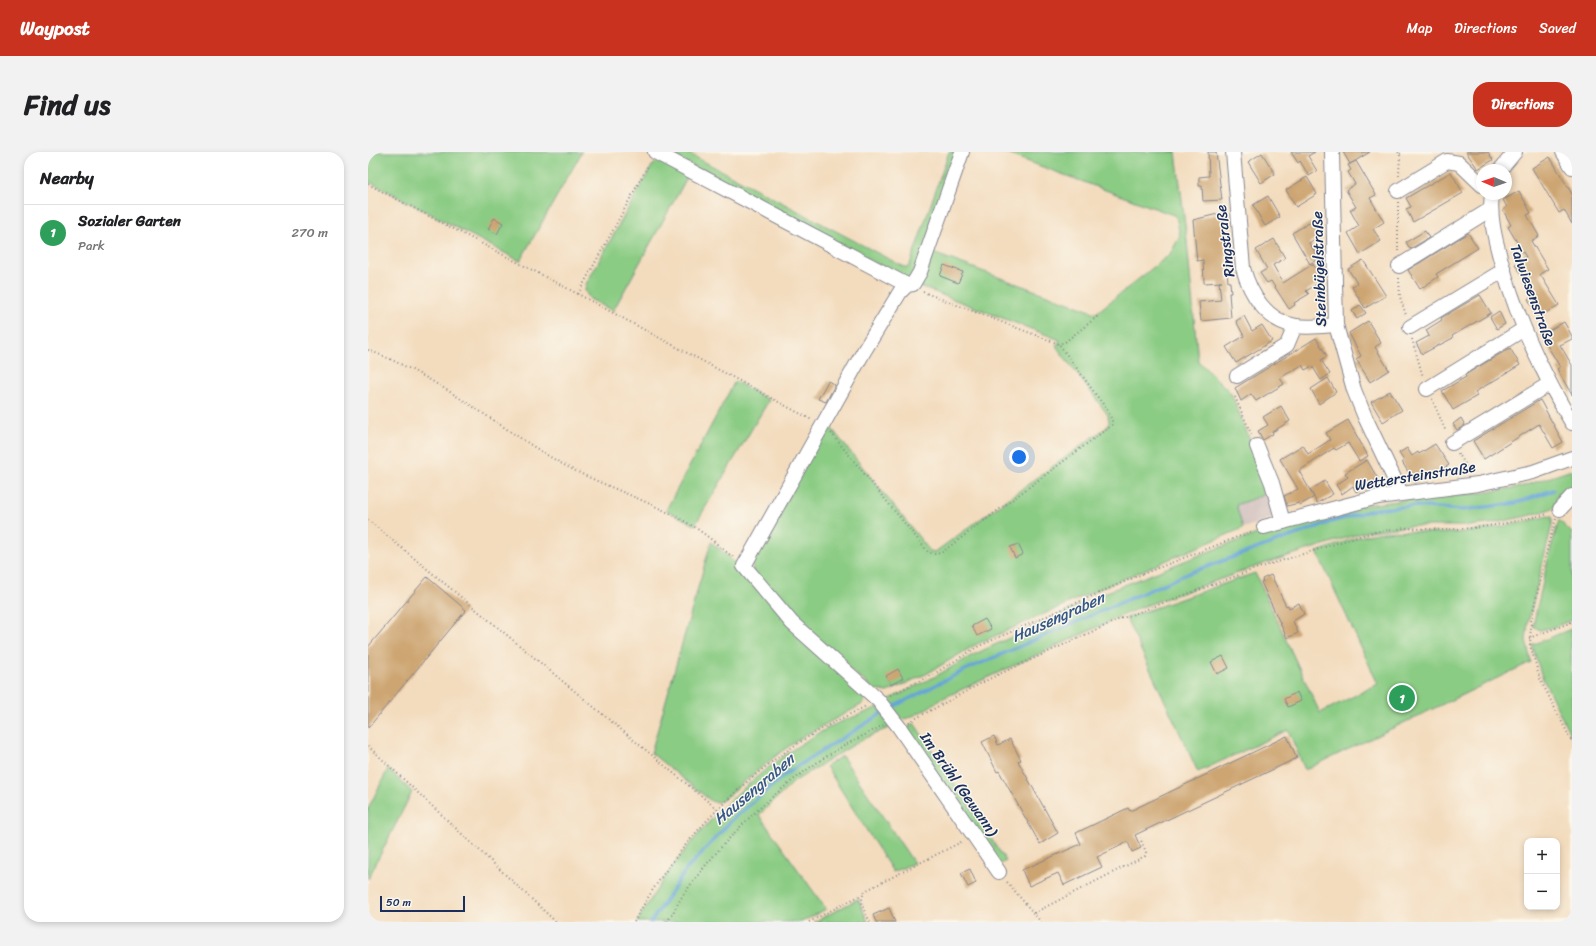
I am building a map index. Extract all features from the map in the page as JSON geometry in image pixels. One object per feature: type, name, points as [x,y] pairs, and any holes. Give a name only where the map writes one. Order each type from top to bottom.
[{"type":"street","points":[[655,152],[907,285]]},
{"type":"street","points":[[744,566],[864,351],[900,292],[907,285],[913,284],[920,272],[962,152]]},
{"type":"street","name":"Ringstraße","points":[[1233,152],[1243,268],[1252,294],[1265,310],[1278,320],[1295,326],[1336,325]]},
{"type":"street","name":"Steinbügelstraße","points":[[1332,152],[1336,325],[1354,390],[1364,417],[1401,493]]},
{"type":"street","points":[[1505,164],[1514,152]]},
{"type":"street","points":[[1398,191],[1448,162],[1459,163],[1476,179]]},
{"type":"street","name":"Talwiesenstraße","points":[[1492,200],[1491,209],[1496,240],[1504,270],[1524,330],[1549,384],[1572,423]]},
{"type":"street","points":[[1399,266],[1491,209]]},
{"type":"street","points":[[1410,327],[1504,270]]},
{"type":"street","points":[[1237,376],[1287,345],[1295,326]]},
{"type":"street","points":[[1427,389],[1524,330]]},
{"type":"street","points":[[1452,443],[1549,384]]},
{"type":"street","points":[[1257,446],[1272,483],[1283,522]]},
{"type":"street","name":"Wettersteinstraße","points":[[1264,527],[1378,497],[1478,484],[1533,472],[1572,458]]},
{"type":"street","points":[[1560,509],[1572,496]]},
{"type":"street","name":"Im Brühl (Gewann)","points":[[744,566],[792,623],[889,714],[999,872]]},
{"type":"path","points":[[578,294],[655,152]]},
{"type":"path","points":[[1403,152],[1399,153],[1398,191],[1400,296],[1427,389],[1452,443],[1478,484]]},
{"type":"path","points":[[368,184],[824,425],[902,518],[928,552],[935,554],[941,553],[1112,425],[1112,420],[1108,410],[1059,344],[907,285]]},
{"type":"path","points":[[1059,344],[1065,342],[1098,316]]},
{"type":"path","points":[[368,350],[388,357],[433,382],[565,465],[686,522],[704,534],[744,566]]},
{"type":"path","points":[[1235,397],[1257,446]]},
{"type":"path","points":[[1560,509],[1549,541],[1531,621],[1529,638],[1533,659],[1540,679],[1572,742]]},
{"type":"path","points":[[634,922],[672,862],[717,809],[746,782],[791,748],[814,733],[889,714],[991,678],[1120,619],[1255,569],[1373,532],[1406,528],[1444,530],[1474,528],[1530,518],[1560,509]]},
{"type":"path","points":[[368,520],[717,809]]},
{"type":"path","points":[[667,922],[686,891],[712,858],[763,804],[797,777],[889,714],[934,674],[977,647],[1100,592],[1166,564],[1264,527]]},
{"type":"path","points":[[1529,638],[1572,622]]},
{"type":"path","points":[[368,746],[556,922]]},
{"type":"path","points":[[808,922],[862,895],[869,888],[962,842],[971,831]]},
{"type":"path","points":[[1034,913],[1145,856],[1146,852],[1140,838]]},
{"type":"path","points":[[999,872],[1041,922]]},
{"type":"path","points":[[862,895],[862,905],[870,922]]},
{"type":"shaded area","points":[[1271,492],[1278,516],[1243,528],[1235,505]]},
{"type":"green space","points":[[368,152],[582,152],[520,261],[368,181]]},
{"type":"green space","points":[[667,152],[686,152],[904,267],[909,267],[949,152],[959,152],[918,270],[907,280]]},
{"type":"green space","points":[[1002,152],[1176,152],[1187,241],[1198,361],[1231,393],[1271,492],[1236,505],[1243,528],[1111,584],[977,644],[928,673],[892,690],[887,692],[875,690],[801,629],[753,572],[752,563],[828,424],[930,551],[935,552],[1107,427],[1109,423],[1108,415],[1056,346],[1060,340],[916,285],[930,252],[1096,313],[1170,254],[1180,236],[1176,216]]},
{"type":"green space","points":[[661,159],[689,174],[613,311],[590,299],[585,291],[586,284],[652,166]]},
{"type":"green space","points":[[735,381],[769,400],[695,525],[666,510]]},
{"type":"green space","points":[[1572,470],[1572,490],[1562,496],[1553,508],[1532,515],[1490,524],[1468,526],[1412,526],[1368,531],[1269,562],[1139,608],[941,699],[921,712],[905,719],[899,720],[885,704],[892,698],[936,676],[971,656],[1107,592],[1202,554],[1287,523],[1352,507],[1426,497],[1481,493],[1520,487]]},
{"type":"green space","points":[[1548,516],[1552,517],[1552,525],[1528,623],[1526,640],[1531,662],[1305,770],[1288,730],[1198,772],[1126,618],[1255,573],[1320,713],[1378,684],[1317,552],[1358,537],[1382,532],[1402,531],[1452,533],[1477,531]]},
{"type":"green space","points":[[1559,520],[1572,533],[1572,620],[1554,627],[1540,630],[1533,626],[1549,555]]},
{"type":"green space","points":[[711,542],[728,556],[865,698],[861,705],[804,736],[782,751],[726,798],[717,802],[711,801],[651,753]]},
{"type":"green space","points":[[1571,629],[1572,736],[1542,677],[1532,645]]},
{"type":"green space","points":[[878,707],[893,726],[863,739],[795,781],[759,815],[826,909],[802,922],[637,922],[663,880],[688,846],[724,807],[763,771],[784,755],[834,725]]},
{"type":"green space","points":[[914,723],[1006,861],[999,865],[908,734],[909,726]]},
{"type":"green space","points":[[842,756],[914,863],[893,872],[826,766]]},
{"type":"green space","points":[[388,769],[412,792],[368,879],[368,809]]},
{"type":"green space","points":[[858,899],[868,922],[814,922]]},
{"type":"building","points":[[1208,152],[1216,152],[1222,200],[1203,201],[1202,186],[1199,186],[1199,177],[1209,176]]},
{"type":"building","points":[[1291,152],[1315,152],[1308,156],[1317,171],[1309,176],[1300,161],[1298,163]]},
{"type":"building","points":[[1343,152],[1370,152],[1350,164]]},
{"type":"building","points":[[1466,152],[1488,152],[1493,160],[1486,164],[1476,164],[1476,166]]},
{"type":"building","points":[[1262,153],[1275,174],[1261,183],[1248,162]]},
{"type":"building","points":[[1550,157],[1572,194],[1572,224],[1564,210],[1559,213],[1532,168]]},
{"type":"building","points":[[1356,161],[1376,195],[1370,198],[1384,222],[1373,229],[1381,241],[1360,254],[1348,233],[1359,226],[1350,210],[1356,207],[1346,190],[1355,184],[1348,172],[1351,170],[1348,165]]},
{"type":"building","points":[[1451,172],[1463,193],[1413,222],[1406,209],[1411,207],[1406,198]]},
{"type":"building","points":[[1307,177],[1317,194],[1296,207],[1286,190]]},
{"type":"building","points":[[1519,191],[1531,213],[1527,215],[1539,236],[1531,241],[1548,269],[1540,274],[1559,305],[1539,317],[1528,299],[1534,295],[1515,264],[1526,257],[1508,227],[1511,225],[1503,210],[1507,207],[1503,200],[1512,200],[1512,195]]},
{"type":"building","points":[[1268,196],[1280,217],[1265,226],[1253,205]]},
{"type":"building","points":[[1222,213],[1228,282],[1230,282],[1231,293],[1229,293],[1231,318],[1201,321],[1199,302],[1221,300],[1219,282],[1204,283],[1203,260],[1197,261],[1193,220]]},
{"type":"building","points":[[494,218],[503,223],[497,234],[488,229]]},
{"type":"building","points":[[1311,222],[1319,236],[1309,243],[1319,258],[1310,264],[1292,233]]},
{"type":"building","points":[[1425,231],[1429,238],[1410,249],[1406,242]]},
{"type":"building","points":[[1468,233],[1478,248],[1436,274],[1438,277],[1420,289],[1408,270]]},
{"type":"building","points":[[1274,239],[1285,258],[1273,265],[1283,283],[1313,264],[1323,280],[1306,291],[1309,294],[1294,303],[1295,305],[1289,309],[1271,281],[1267,283],[1260,273],[1267,269],[1256,250]]},
{"type":"building","points":[[1363,260],[1386,296],[1365,308],[1352,287],[1357,283],[1348,269]]},
{"type":"building","points":[[944,265],[963,272],[958,283],[940,276]]},
{"type":"building","points":[[1480,295],[1491,313],[1452,336],[1453,338],[1422,354],[1416,343],[1429,336],[1426,330],[1442,320],[1441,318]]},
{"type":"building","points":[[1360,305],[1366,313],[1357,319],[1352,311]]},
{"type":"building","points":[[1499,311],[1505,324],[1497,329],[1490,317]]},
{"type":"building","points":[[1244,316],[1252,331],[1262,325],[1272,341],[1236,363],[1226,347],[1244,336],[1236,321]]},
{"type":"building","points":[[1368,321],[1381,343],[1375,347],[1389,370],[1370,382],[1356,359],[1361,356],[1349,333]]},
{"type":"building","points":[[1564,322],[1572,336],[1572,339],[1560,345],[1572,365],[1572,395],[1557,369],[1560,367],[1541,335]]},
{"type":"building","points":[[1316,338],[1327,356],[1321,360],[1330,374],[1321,380],[1312,366],[1305,370],[1302,365],[1280,378],[1284,384],[1256,401],[1251,394],[1241,401],[1235,388]]},
{"type":"building","points":[[1510,348],[1520,365],[1475,392],[1477,396],[1453,410],[1442,391],[1466,377],[1465,375]]},
{"type":"building","points":[[1328,378],[1336,392],[1319,404],[1311,389]]},
{"type":"building","points":[[828,381],[835,385],[826,402],[818,399]]},
{"type":"building","points":[[1390,391],[1402,410],[1383,422],[1371,402]]},
{"type":"building","points":[[1540,400],[1563,442],[1553,448],[1539,424],[1484,459],[1473,441]]},
{"type":"building","points":[[1281,406],[1290,421],[1272,432],[1273,434],[1263,440],[1258,431],[1268,425],[1263,417]]},
{"type":"building","points":[[1461,418],[1465,425],[1457,430],[1453,424]]},
{"type":"building","points":[[1348,420],[1368,456],[1359,461],[1348,443],[1336,450],[1334,448],[1299,471],[1314,497],[1300,505],[1299,503],[1287,506],[1284,496],[1298,489],[1280,459],[1303,445],[1308,454],[1330,440],[1326,433]]},
{"type":"building","points":[[1435,444],[1449,465],[1433,475],[1431,472],[1415,483],[1402,462],[1404,461],[1399,453],[1407,448],[1412,456],[1418,452],[1419,454]]},
{"type":"building","points":[[1367,460],[1378,479],[1356,492],[1353,486],[1342,494],[1336,485],[1348,477],[1345,473]]},
{"type":"building","points":[[1325,481],[1333,494],[1317,503],[1310,490]]},
{"type":"building","points":[[1018,544],[1023,554],[1015,558],[1010,547]]},
{"type":"building","points":[[1271,575],[1286,606],[1288,605],[1289,608],[1299,603],[1304,614],[1293,621],[1298,633],[1287,638],[1261,582],[1263,582],[1262,579]]},
{"type":"building","points":[[427,577],[466,610],[368,728],[368,647]]},
{"type":"building","points":[[985,619],[991,629],[977,636],[972,626]]},
{"type":"building","points":[[1223,656],[1229,668],[1217,674],[1211,662]]},
{"type":"building","points":[[898,669],[903,678],[891,685],[886,676]]},
{"type":"building","points":[[1297,692],[1301,701],[1288,707],[1284,699]]},
{"type":"building","points":[[994,736],[998,745],[1010,739],[1021,760],[1018,761],[1058,833],[1040,844],[999,771],[997,772],[982,742]]},
{"type":"building","points":[[1287,736],[1297,758],[1135,835],[1141,848],[1132,852],[1128,842],[1097,857],[1102,867],[1064,885],[1058,873],[1029,886],[1022,870],[1081,844],[1076,833],[1128,808],[1130,811]]},
{"type":"building","points":[[970,869],[976,883],[968,887],[961,873]]},
{"type":"building","points":[[889,908],[895,922],[876,922],[873,915]]},
{"type":"waterway","name":"Hausengraben","points":[[889,709],[965,670],[1189,573],[1331,522],[1376,509],[1414,506],[1462,510],[1516,503],[1553,490]]},
{"type":"waterway","name":"Hausengraben","points":[[651,922],[686,870],[732,820],[787,773],[884,712]]},
{"type":"place","name":"Sozialer Garten","points":[[1402,698]]}]
